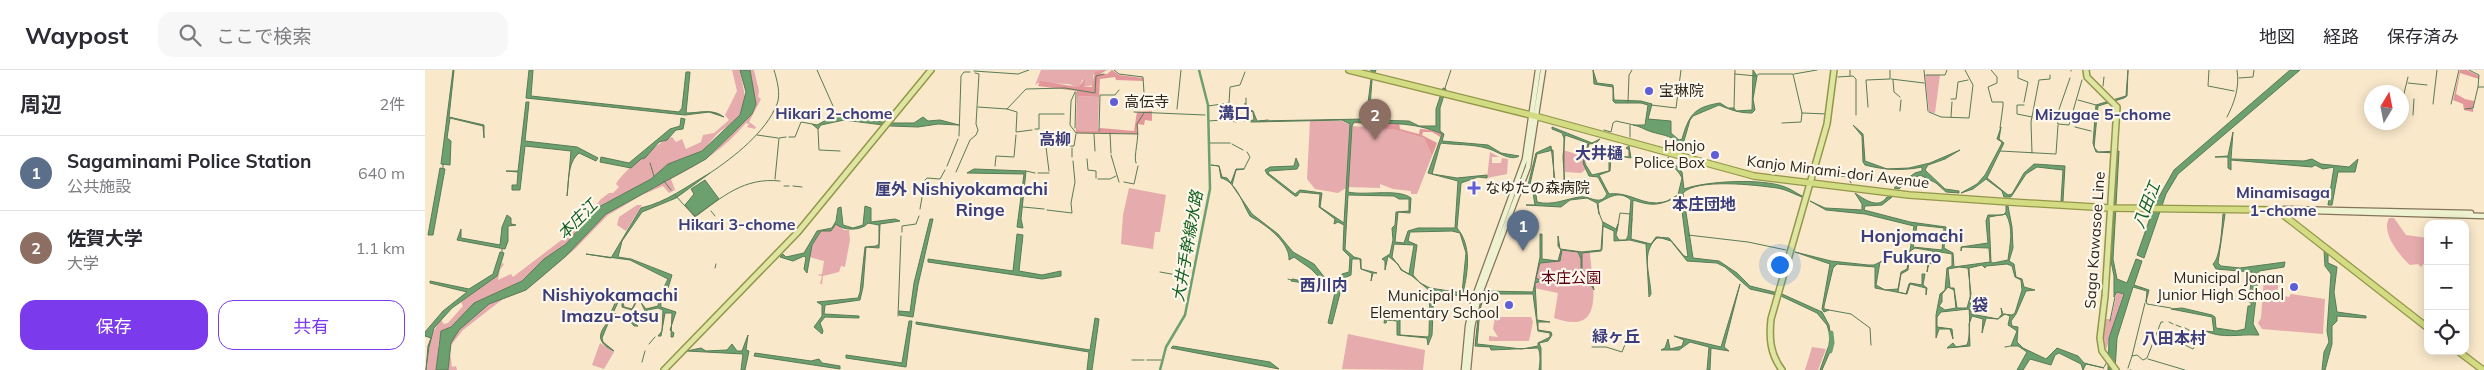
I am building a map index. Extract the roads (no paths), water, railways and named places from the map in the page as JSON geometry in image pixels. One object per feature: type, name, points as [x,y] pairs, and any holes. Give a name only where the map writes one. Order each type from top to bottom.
[{"type":"highway","name":"Kanjo Minami-dori Avenue","points":[[1349,70],[1534,116],[1754,176],[1909,195],[2110,208],[2277,210]]},
{"type":"highway","points":[[2277,210],[2424,325]]},
{"type":"highway","points":[[2463,355],[2483,370]]},
{"type":"main road","points":[[664,370],[777,255],[931,70]]},
{"type":"main road","points":[[1534,116],[1538,70]]},
{"type":"main road","points":[[1466,370],[1472,327],[1479,296],[1524,181],[1543,70]]},
{"type":"main road","points":[[1782,370],[1773,352],[1769,333],[1777,294],[1811,184],[1829,115],[1834,70]]},
{"type":"main road","name":"Saga Kawasoe Line","points":[[2086,70],[2087,77],[2116,105],[2105,296],[2100,338],[2102,351],[2116,370]]},
{"type":"main road","name":"Kanjo Minami-dori Avenue","points":[[2277,210],[2484,214]]},
{"type":"waterway","points":[[710,173],[748,143],[772,114],[779,96],[774,70]]},
{"type":"waterway","points":[[817,70],[833,106]]},
{"type":"waterway","points":[[974,71],[1018,74],[1029,70]]},
{"type":"waterway","points":[[1114,70],[1119,74],[1143,77],[1144,93]]},
{"type":"waterway","points":[[1177,109],[1181,70]]},
{"type":"waterway","name":"大井手幹線水路","points":[[1160,370],[1166,347],[1185,315],[1210,189],[1208,105],[1199,70]]},
{"type":"waterway","points":[[1445,88],[1451,70]]},
{"type":"waterway","points":[[1628,102],[1629,75],[1632,70]]},
{"type":"waterway","points":[[1651,105],[1676,108],[1681,70]]},
{"type":"waterway","points":[[1734,108],[1735,70]]},
{"type":"waterway","points":[[1794,74],[1817,70]]},
{"type":"waterway","points":[[1850,70],[1850,76]]},
{"type":"waterway","points":[[1868,107],[1866,80],[1890,79],[1890,70]]},
{"type":"waterway","points":[[1924,70],[1928,111]]},
{"type":"waterway","points":[[1926,75],[1945,75],[1947,70]]},
{"type":"waterway","points":[[1929,112],[1941,117],[1969,118],[1973,85],[1965,70]]},
{"type":"waterway","points":[[1991,70],[1997,77],[1997,83],[1988,87],[1992,102],[2003,102],[2000,128]]},
{"type":"waterway","points":[[2018,70],[2018,78],[2028,82],[2024,102]]},
{"type":"waterway","points":[[2209,70],[2208,86],[2234,91]]},
{"type":"waterway","points":[[2227,117],[2236,95],[2238,83],[2237,70]]},
{"type":"waterway","points":[[2239,78],[2253,77],[2254,70]]},
{"type":"waterway","points":[[2433,104],[2437,70]]},
{"type":"waterway","points":[[2451,104],[2459,70]]},
{"type":"waterway","points":[[2469,70],[2479,75],[2478,87]]},
{"type":"waterway","points":[[959,136],[961,76],[964,72],[970,72]]},
{"type":"waterway","points":[[1208,106],[1229,103],[1230,87],[1240,85],[1245,72]]},
{"type":"waterway","points":[[956,172],[970,140],[976,135],[978,130],[976,124],[979,74],[975,73]]},
{"type":"waterway","points":[[978,107],[1007,109],[1026,89],[1065,88],[1095,93],[1096,76],[1104,74]]},
{"type":"waterway","points":[[1735,74],[1756,76],[1759,74],[1793,74],[1802,113],[1801,122],[1782,123]]},
{"type":"waterway","points":[[2032,153],[2031,122],[2039,80],[2050,79],[2050,75]]},
{"type":"waterway","points":[[1838,77],[1853,76],[1856,79],[1856,115]]},
{"type":"waterway","points":[[2103,86],[2104,77]]},
{"type":"waterway","points":[[2406,85],[2408,77]]},
{"type":"waterway","points":[[2070,78],[2056,118],[2058,124],[2069,125],[2082,80]]},
{"type":"waterway","points":[[1891,79],[1924,83]]},
{"type":"waterway","points":[[1893,80],[1894,92],[1900,97]]},
{"type":"waterway","points":[[1951,99],[1956,99],[1958,82],[1968,80]]},
{"type":"waterway","points":[[2408,83],[2427,85]]},
{"type":"waterway","points":[[2465,109],[2473,108],[2478,87],[2484,87]]},
{"type":"waterway","points":[[1099,131],[1100,95],[1115,95],[1119,90]]},
{"type":"waterway","points":[[1075,92],[1071,101],[1070,125],[1076,133],[1138,134]]},
{"type":"waterway","points":[[1075,128],[1076,92]]},
{"type":"waterway","points":[[1246,98],[1246,109]]},
{"type":"waterway","points":[[2413,115],[2414,99]]},
{"type":"waterway","points":[[1900,111],[1901,100]]},
{"type":"waterway","points":[[2078,100],[2096,105]]},
{"type":"waterway","points":[[1951,117],[1952,102]]},
{"type":"waterway","points":[[2024,105],[2017,105],[2017,114],[2032,117]]},
{"type":"waterway","points":[[1007,109],[1017,112],[1016,132],[1032,130]]},
{"type":"waterway","points":[[833,110],[833,116]]},
{"type":"waterway","points":[[1134,112],[1205,115]]},
{"type":"waterway","points":[[1136,163],[1137,124],[1144,113]]},
{"type":"waterway","points":[[1802,113],[1827,114]]},
{"type":"waterway","points":[[1035,129],[1039,129],[1039,114],[1064,114]]},
{"type":"waterway","points":[[1209,121],[1237,122],[1237,118],[1243,119]]},
{"type":"waterway","points":[[1259,121],[1268,120]]},
{"type":"waterway","points":[[1604,130],[1611,132],[1613,123],[1616,121],[1634,125]]},
{"type":"waterway","points":[[789,137],[795,137],[801,122],[812,124]]},
{"type":"waterway","points":[[1630,125],[1630,137]]},
{"type":"waterway","points":[[2000,151],[2056,154],[2058,125]]},
{"type":"waterway","points":[[2075,127],[2091,131]]},
{"type":"waterway","points":[[818,129],[819,150],[840,151]]},
{"type":"waterway","points":[[1110,133],[1111,153]]},
{"type":"waterway","points":[[1065,146],[1074,146],[1076,134]]},
{"type":"waterway","points":[[1094,134],[1095,151]]},
{"type":"waterway","points":[[757,135],[778,138]]},
{"type":"waterway","points":[[995,166],[996,156],[1014,157],[1016,135]]},
{"type":"waterway","points":[[775,179],[779,138],[786,137]]},
{"type":"waterway","points":[[947,166],[958,139]]},
{"type":"waterway","points":[[1210,143],[1230,143]]},
{"type":"waterway","points":[[1232,144],[1243,150]]},
{"type":"waterway","points":[[1049,171],[1046,147],[1048,145],[1061,146]]},
{"type":"waterway","points":[[1072,148],[1072,157]]},
{"type":"waterway","points":[[1244,169],[1250,157],[1247,152]]},
{"type":"waterway","points":[[1111,155],[1119,182]]},
{"type":"waterway","points":[[1087,159],[1088,170],[1096,171],[1096,178]]},
{"type":"waterway","points":[[1047,210],[1072,213],[1071,203],[1075,182],[1073,161]]},
{"type":"waterway","points":[[650,163],[654,176]]},
{"type":"waterway","points":[[1124,182],[1134,184],[1138,166]]},
{"type":"waterway","points":[[920,209],[925,180],[927,178],[940,179],[945,170]]},
{"type":"waterway","points":[[1026,171],[1035,173]]},
{"type":"waterway","points":[[1038,173],[1049,173]]},
{"type":"waterway","points":[[1098,179],[1110,179],[1116,176]]},
{"type":"waterway","points":[[1840,176],[1848,177],[1851,183]]},
{"type":"waterway","points":[[664,181],[671,190]]},
{"type":"waterway","points":[[675,195],[695,217],[724,196],[744,185],[755,182],[780,181]]},
{"type":"waterway","points":[[784,186],[789,186]]},
{"type":"waterway","points":[[793,186],[802,187]]},
{"type":"waterway","points":[[1023,207],[1044,209]]},
{"type":"waterway","points":[[711,211],[715,216]]},
{"type":"waterway","points":[[1599,213],[1603,223]]},
{"type":"waterway","points":[[1617,231],[1620,213],[1630,214]]},
{"type":"waterway","points":[[902,232],[902,226],[916,224],[919,216]]},
{"type":"waterway","points":[[1631,227],[1632,219]]},
{"type":"waterway","points":[[1688,235],[1748,242],[1786,250]]},
{"type":"waterway","points":[[898,316],[901,236]]},
{"type":"waterway","points":[[1654,241],[1657,238],[1661,238]]},
{"type":"waterway","points":[[715,268],[716,264]]},
{"type":"waterway","points":[[1160,272],[1188,277]]},
{"type":"waterway","points":[[2110,321],[2115,297]]},
{"type":"waterway","points":[[2146,300],[2147,304],[2171,308]]},
{"type":"waterway","points":[[2145,303],[2132,356],[2137,355],[2143,360],[2147,358],[2161,322],[2163,322]]},
{"type":"waterway","points":[[1829,310],[1851,314],[1870,328],[1871,345]]},
{"type":"waterway","points":[[2169,322],[2173,324]]},
{"type":"waterway","points":[[2176,325],[2181,327]]},
{"type":"waterway","points":[[2185,328],[2189,330],[2185,345],[2193,349],[2201,335]]},
{"type":"waterway","points":[[1830,351],[1832,343],[1831,333]]},
{"type":"waterway","points":[[649,344],[655,337]]},
{"type":"waterway","points":[[1592,347],[1606,347],[1622,352],[1626,342]]},
{"type":"waterway","points":[[2005,347],[2011,346]]},
{"type":"waterway","points":[[642,362],[645,351]]},
{"type":"waterway","points":[[2128,368],[2132,356]]},
{"type":"waterway","points":[[2148,359],[2185,370]]},
{"type":"waterway","points":[[1132,360],[1144,360]]},
{"type":"waterway","points":[[1147,360],[1161,360]]},
{"type":"waterway","name":"八田江","points":[[2104,367],[2107,362]]},
{"type":"place","name":"宝琳院","points":[[1649,91]]},
{"type":"place","name":"高伝寺","points":[[1114,102]]},
{"type":"place","name":"佐賀大学","points":[[1375,140]]},
{"type":"place","name":"Honjo Police Box","points":[[1715,155]]},
{"type":"place","name":"なゆたの森病院","points":[[1474,188]]},
{"type":"place","name":"Sagaminami Police Station","points":[[1523,251]]},
{"type":"place","name":"Municipal Jonan Junior High School","points":[[2294,287]]},
{"type":"place","name":"Municipal Honjo Elementary School","points":[[1509,305]]},
{"type":"district","name":"Hikari 2-chome","points":[[834,113]]},
{"type":"district","name":"溝口","points":[[1234,113]]},
{"type":"district","name":"Mizugae 5-chome","points":[[2103,114]]},
{"type":"district","name":"高柳","points":[[1055,139]]},
{"type":"district","name":"大井樋","points":[[1599,153]]},
{"type":"district","name":"厘外","points":[[891,189]]},
{"type":"district","name":"Nishiyokamachi Ringe","points":[[980,199]]},
{"type":"district","name":"Minamisaga 1-chome","points":[[2283,201]]},
{"type":"district","name":"本庄団地","points":[[1704,204]]},
{"type":"district","name":"Hikari 3-chome","points":[[737,224]]},
{"type":"district","name":"Honjomachi Fukuro","points":[[1912,246]]},
{"type":"district","name":"西川内","points":[[1324,285]]},
{"type":"district","name":"Nishiyokamachi Imazu-otsu","points":[[610,305]]},
{"type":"district","name":"袋","points":[[1980,305]]},
{"type":"district","name":"緑ヶ丘","points":[[1616,336]]},
{"type":"district","name":"八田本村","points":[[2174,338]]},
{"type":"water label","name":"本庄江","points":[[577,219]]},
{"type":"park label","name":"本庄公園","points":[[1571,278]]}]
